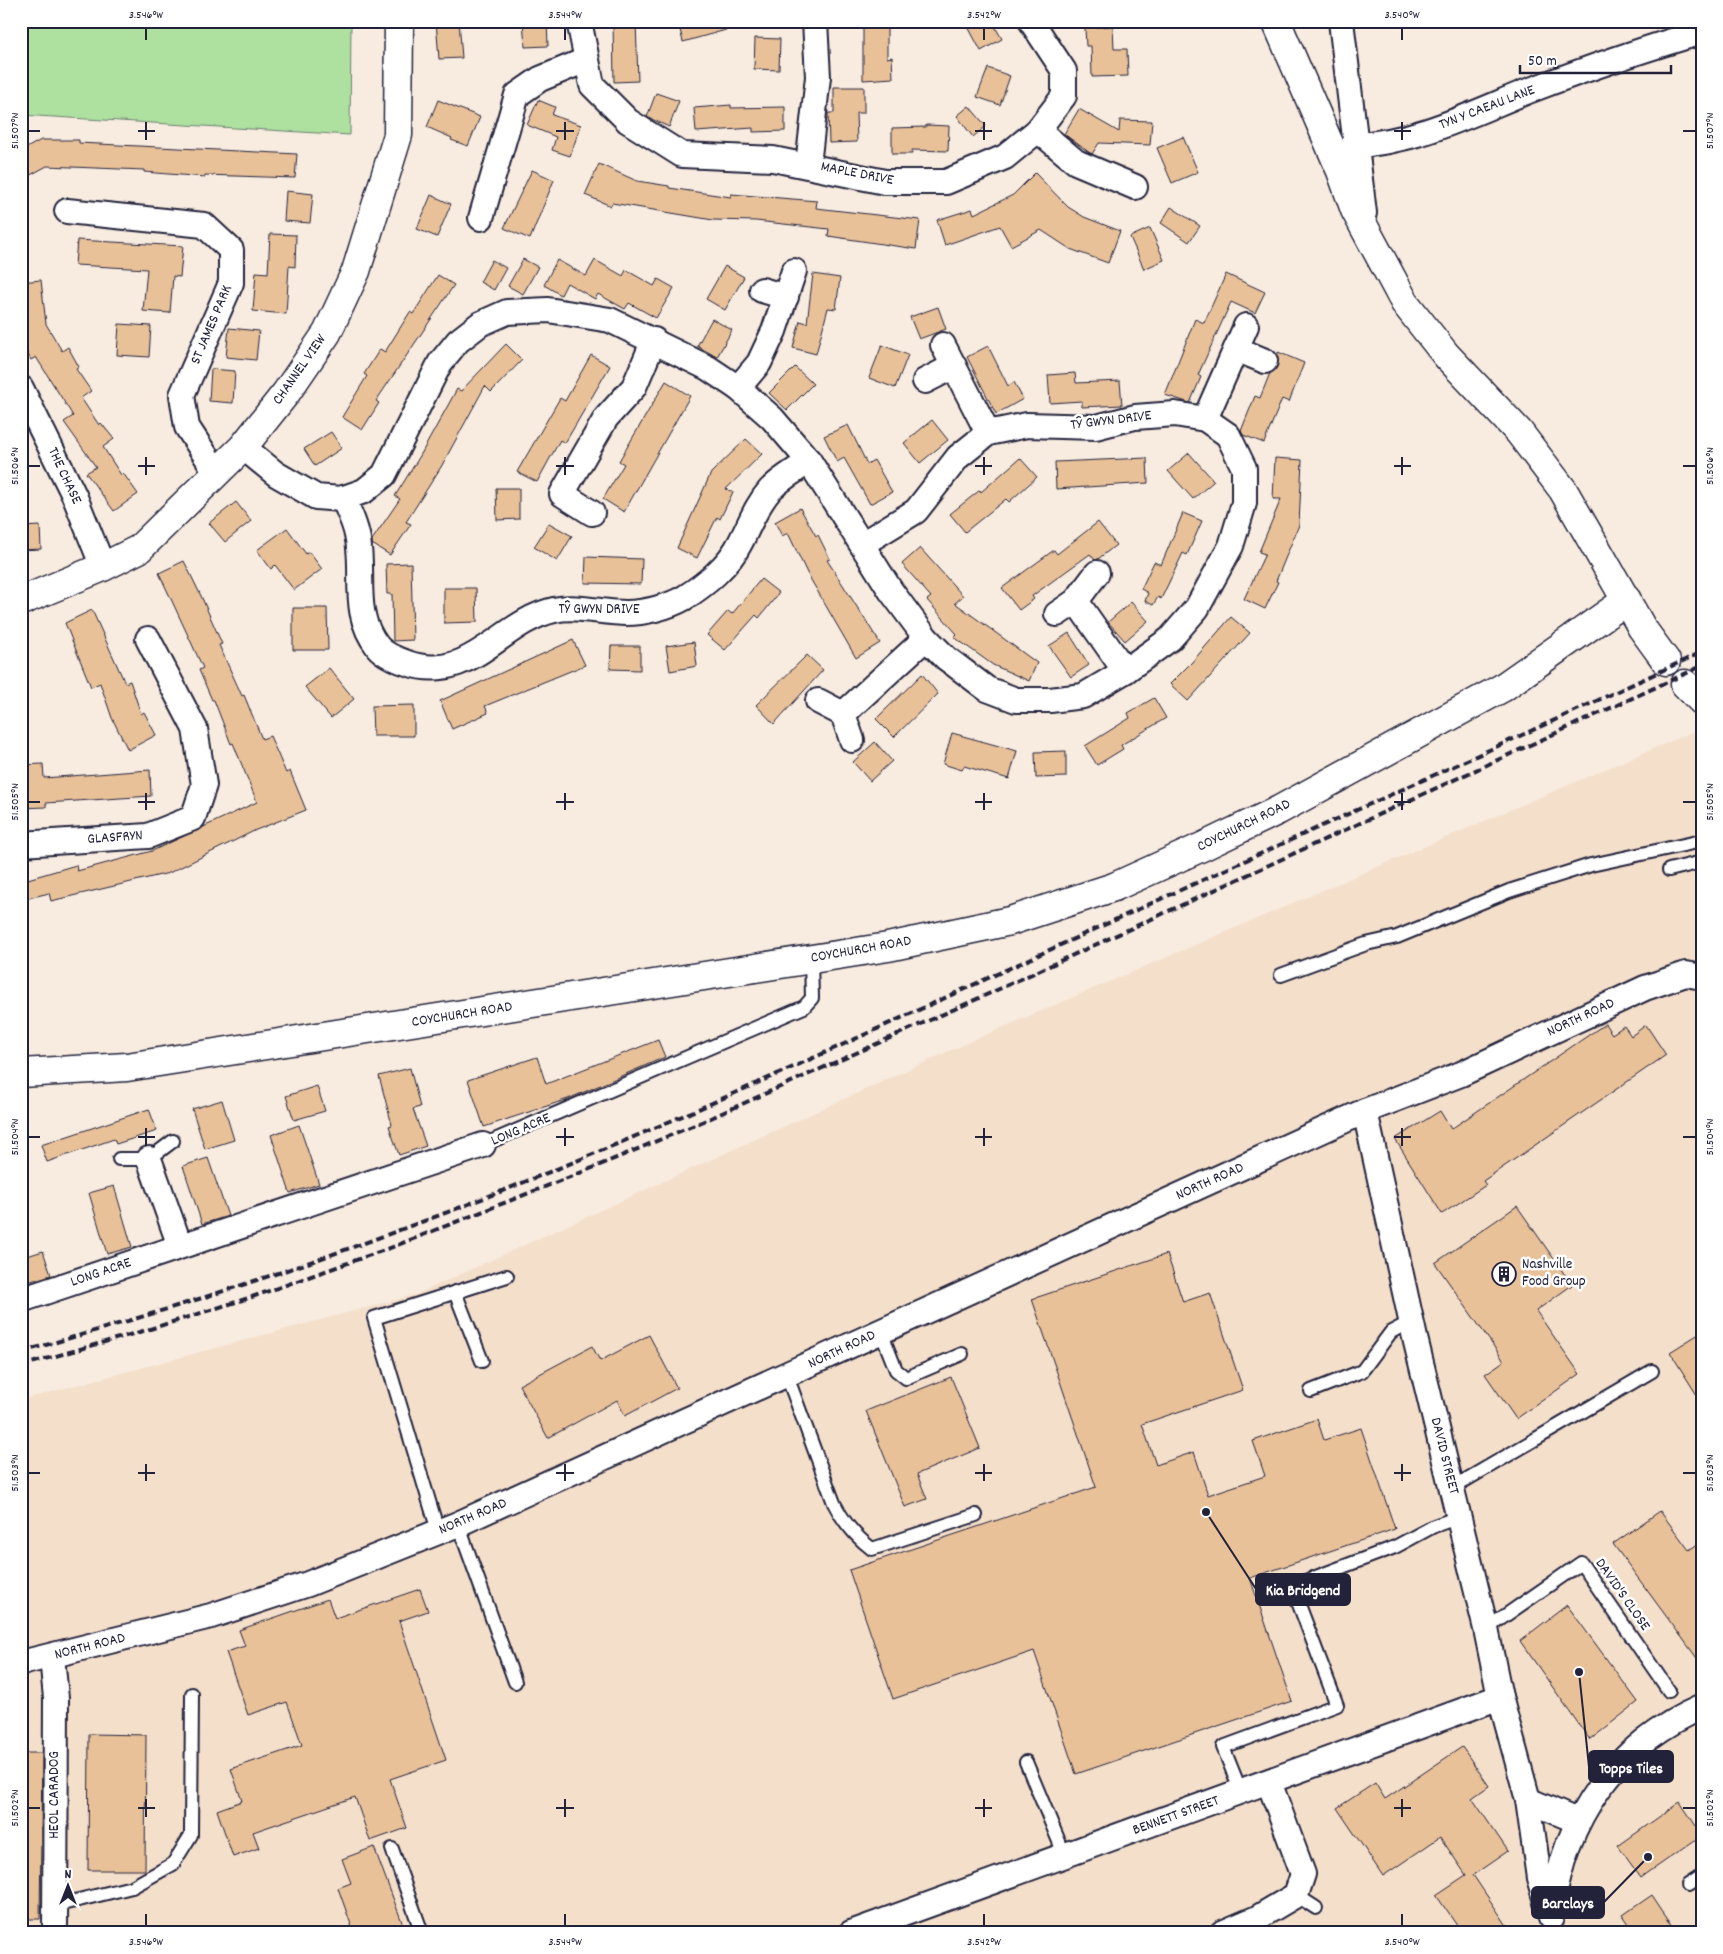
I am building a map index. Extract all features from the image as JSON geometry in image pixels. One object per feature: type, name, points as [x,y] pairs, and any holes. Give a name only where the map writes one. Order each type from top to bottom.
[{"type":"main road","name":"CHANNEL VIEW","points":[[21,601],[103,567],[139,549],[243,447],[286,393],[327,333],[356,271],[398,134],[399,21]]},
{"type":"main road","points":[[1276,21],[1341,171],[1355,210],[1405,303],[1446,355],[1519,432],[1562,490],[1642,628],[1666,661]]},
{"type":"main road","name":"COYCHURCH ROAD","points":[[21,1073],[127,1067],[888,947],[1010,921],[1114,886],[1279,810],[1502,688],[1627,600]]},
{"type":"street","name":"MAPLE DRIVE","points":[[579,21],[592,85],[628,121],[682,155],[773,159],[885,182],[946,182],[1005,157],[1038,130],[1064,96],[1064,71],[1031,21]]},
{"type":"street","points":[[808,165],[818,77],[815,21]]},
{"type":"street","points":[[1341,21],[1354,145],[1367,232]]},
{"type":"street","name":"TYN Y CAEAU LANE","points":[[1354,145],[1396,140],[1430,130],[1618,57],[1702,32]]},
{"type":"street","points":[[481,218],[517,95],[540,79],[586,60]]},
{"type":"street","points":[[1038,130],[1076,162],[1135,187]]},
{"type":"street","name":"ST JAMES PARK","points":[[67,211],[204,225],[231,250],[231,283],[182,395],[187,427],[217,473]]},
{"type":"street","points":[[738,388],[759,363],[774,331],[794,271]]},
{"type":"street","points":[[762,290],[786,296]]},
{"type":"street","name":"TŶ GWYN DRIVE","points":[[243,447],[276,474],[316,497],[343,498],[364,491],[384,475],[440,363],[458,342],[480,324],[507,312],[548,310],[610,320],[708,368],[738,388],[772,418],[809,461],[891,591],[926,638],[946,658],[987,689],[1016,700],[1050,700],[1083,696],[1126,671],[1170,639],[1197,608],[1231,546],[1244,503],[1244,468],[1228,435],[1205,419],[1175,414],[1135,417],[1096,427],[1027,425],[988,433],[958,457],[916,510],[862,544]]},
{"type":"street","points":[[1205,419],[1246,326]]},
{"type":"street","points":[[592,513],[562,494],[606,418],[634,387],[654,340]]},
{"type":"street","points":[[943,345],[988,433]]},
{"type":"street","points":[[1236,348],[1265,361]]},
{"type":"street","points":[[925,381],[954,366]]},
{"type":"street","name":"THE CHASE","points":[[21,388],[74,495],[103,567]]},
{"type":"street","name":"TŶ GWYN DRIVE","points":[[343,498],[354,523],[360,549],[358,592],[366,624],[379,647],[396,660],[421,668],[445,667],[470,660],[526,618],[555,609],[589,609],[627,613],[659,608],[684,598],[725,565],[740,544],[756,508],[771,489],[809,461]]},
{"type":"street","points":[[1057,614],[1076,601],[1097,573]]},
{"type":"street","points":[[1076,601],[1126,671]]},
{"type":"street","points":[[844,714],[926,638]]},
{"type":"street","name":"GLASFRYN","points":[[21,844],[148,836],[193,818],[204,785],[195,729],[148,639]]},
{"type":"street","points":[[818,701],[844,714],[852,740]]},
{"type":"street","name":"NORTH ROAD","points":[[21,1663],[52,1657],[211,1616],[308,1584],[448,1528],[787,1376],[1365,1111],[1462,1074],[1645,988],[1686,974],[1702,978]]},
{"type":"street","name":"DAVID STREET","points":[[1365,1111],[1412,1321],[1486,1628],[1500,1697],[1528,1800],[1539,1878],[1551,1925]]},
{"type":"street","name":"LONG ACRE","points":[[21,1300],[483,1146]]},
{"type":"street","points":[[149,1159],[180,1246]]},
{"type":"street","name":"HEOL CARADOG","points":[[52,1657],[56,1698],[54,1933]]},
{"type":"street","name":"BENNETT STREET","points":[[851,1933],[1500,1697]]},
{"type":"street","points":[[1551,1925],[1555,1885],[1577,1821],[1600,1784],[1640,1743],[1675,1719],[1702,1707]]},
{"type":"street","points":[[1226,1926],[1256,1918],[1296,1895],[1303,1874],[1269,1782]]},
{"type":"street","points":[[1528,1800],[1577,1821]]},
{"type":"lane","points":[[1281,975],[1366,944],[1397,937],[1509,891],[1582,868],[1702,841]]},
{"type":"lane","points":[[1669,870],[1702,862]]},
{"type":"lane","name":"LONG ACRE","points":[[483,1146],[804,1007],[812,998],[812,959]]},
{"type":"lane","points":[[119,1159],[149,1159],[173,1141]]},
{"type":"lane","points":[[508,1276],[374,1318],[448,1528],[515,1682]]},
{"type":"lane","points":[[455,1292],[482,1360]]},
{"type":"lane","points":[[1310,1391],[1362,1371],[1391,1332],[1412,1321]]},
{"type":"lane","points":[[881,1332],[896,1370],[906,1378],[962,1354]]},
{"type":"lane","points":[[1452,1488],[1652,1371]]},
{"type":"lane","points":[[787,1376],[842,1520],[872,1549],[976,1515]]},
{"type":"lane","points":[[1241,1792],[1223,1747],[1337,1705],[1292,1586],[1396,1547],[1434,1526],[1459,1517]]},
{"type":"lane","name":"DAVID'S CLOSE","points":[[1486,1628],[1580,1563],[1669,1691]]},
{"type":"lane","points":[[54,1906],[132,1887],[173,1864],[191,1836],[192,1694]]},
{"type":"lane","points":[[1026,1762],[1064,1856]]},
{"type":"lane","points":[[392,1849],[422,1933]]},
{"type":"lane","points":[[1688,1885],[1702,1876]]},
{"type":"lane","points":[[1296,1895],[1316,1908]]},
{"type":"shaded area","points":[[1692,732],[1702,739],[1702,1933],[21,1933],[21,1400],[417,1294],[971,1041]]},
{"type":"green space","points":[[21,21],[351,21],[350,135],[21,115]]},
{"type":"building","points":[[436,21],[459,21],[462,58],[439,59]]},
{"type":"building","points":[[523,21],[547,21],[548,46],[525,47]]},
{"type":"building","points":[[613,21],[636,21],[638,81],[614,82]]},
{"type":"building","points":[[678,21],[739,21],[740,26],[683,42]]},
{"type":"building","points":[[863,21],[887,21],[887,58],[892,57],[893,78],[863,80]]},
{"type":"building","points":[[965,21],[992,21],[1002,39],[981,51]]},
{"type":"building","points":[[1113,26],[1114,49],[1127,49],[1128,76],[1092,77],[1091,46],[1086,46],[1085,28]]},
{"type":"building","points":[[755,38],[780,39],[779,70],[754,69]]},
{"type":"building","points":[[988,68],[1010,76],[1000,105],[977,97]]},
{"type":"building","points":[[834,87],[864,87],[864,113],[856,113],[857,142],[829,143],[828,113],[834,113]]},
{"type":"building","points":[[656,93],[679,101],[669,127],[647,117]]},
{"type":"building","points":[[438,100],[480,117],[468,146],[451,140],[452,138],[427,127]]},
{"type":"building","points":[[538,100],[555,107],[552,115],[581,125],[570,156],[552,150],[556,137],[527,125]]},
{"type":"building","points":[[731,105],[731,108],[785,107],[785,131],[753,132],[753,128],[696,132],[694,108]]},
{"type":"building","points":[[969,106],[986,126],[973,137],[957,116]]},
{"type":"building","points":[[1079,109],[1119,132],[1120,120],[1152,121],[1150,145],[1099,143],[1092,154],[1090,153],[1064,134]]},
{"type":"building","points":[[926,125],[949,126],[948,151],[912,150],[912,154],[892,154],[892,128],[926,127]]},
{"type":"building","points":[[1183,137],[1198,172],[1172,183],[1157,148]]},
{"type":"building","points":[[41,140],[79,140],[79,143],[297,154],[295,178],[205,175],[205,177],[144,172],[144,170],[47,166],[21,180],[21,151]]},
{"type":"building","points":[[599,164],[637,181],[669,186],[669,188],[731,197],[731,194],[817,201],[816,208],[920,220],[916,249],[828,236],[829,229],[756,221],[713,220],[612,203],[611,206],[585,195]]},
{"type":"building","points":[[532,170],[554,180],[530,239],[504,228]]},
{"type":"building","points":[[1035,173],[1068,207],[1084,217],[1120,231],[1108,263],[1070,249],[1041,230],[1011,246],[1000,226],[945,245],[937,220],[972,209],[974,214],[1013,195]]},
{"type":"building","points":[[286,191],[313,194],[310,223],[284,221]]},
{"type":"building","points":[[431,195],[451,204],[437,237],[417,229]]},
{"type":"building","points":[[1171,207],[1200,226],[1189,242],[1161,223]]},
{"type":"building","points":[[1150,228],[1164,260],[1144,269],[1130,237]]},
{"type":"building","points":[[270,234],[296,235],[295,267],[289,266],[286,314],[253,311],[256,272],[268,273]]},
{"type":"building","points":[[77,240],[183,246],[180,277],[173,276],[170,313],[143,311],[147,269],[75,265]]},
{"type":"building","points":[[523,259],[538,267],[523,294],[508,286]]},
{"type":"building","points":[[492,260],[506,268],[494,290],[480,282]]},
{"type":"building","points":[[557,260],[586,276],[595,260],[623,276],[626,270],[654,286],[658,279],[674,288],[656,318],[629,303],[625,309],[598,294],[595,299],[567,283],[561,295],[544,285]]},
{"type":"building","points":[[725,266],[744,277],[725,310],[706,299]]},
{"type":"building","points":[[813,274],[840,278],[836,309],[828,308],[816,354],[793,348],[800,321],[807,323]]},
{"type":"building","points":[[1226,274],[1265,292],[1255,313],[1231,302],[1198,375],[1201,377],[1190,403],[1165,395],[1195,319],[1204,323]]},
{"type":"building","points":[[438,275],[454,285],[376,401],[379,403],[362,430],[342,417],[367,376],[364,374],[380,349],[385,352],[410,312],[413,314]]},
{"type":"building","points":[[41,280],[46,324],[62,351],[68,347],[79,367],[76,369],[91,391],[81,398],[99,425],[101,423],[114,439],[103,447],[121,475],[123,473],[138,494],[114,511],[86,473],[96,467],[64,422],[73,416],[36,357],[31,360],[21,342],[21,282]]},
{"type":"building","points":[[938,307],[946,329],[919,339],[910,317]]},
{"type":"building","points":[[712,319],[732,330],[717,357],[697,346]]},
{"type":"building","points":[[119,324],[151,326],[149,357],[117,355]]},
{"type":"building","points":[[229,328],[259,331],[256,360],[226,357]]},
{"type":"building","points":[[506,344],[522,360],[491,392],[485,386],[441,467],[406,522],[411,524],[390,555],[372,544],[372,540],[400,499],[395,496],[420,456],[457,389],[461,391]]},
{"type":"building","points":[[882,345],[908,355],[895,388],[869,378]]},
{"type":"building","points":[[988,346],[1008,386],[1014,382],[1023,399],[996,414],[967,357]]},
{"type":"building","points":[[1278,352],[1304,363],[1289,402],[1282,399],[1264,443],[1243,435],[1241,431],[1255,396],[1260,398],[1270,373],[1277,367]]},
{"type":"building","points":[[591,355],[610,366],[565,443],[560,440],[537,482],[517,472],[560,398],[565,401]]},
{"type":"building","points":[[795,367],[813,384],[787,410],[769,393]]},
{"type":"building","points":[[211,369],[235,371],[233,403],[209,401]]},
{"type":"building","points":[[1075,373],[1076,383],[1120,381],[1122,405],[1082,407],[1082,401],[1050,403],[1048,375]]},
{"type":"building","points":[[666,381],[690,396],[624,512],[603,499],[624,464],[619,461]]},
{"type":"building","points":[[932,420],[948,440],[920,463],[904,443]]},
{"type":"building","points":[[848,425],[867,464],[874,460],[892,492],[870,504],[844,458],[837,462],[824,436]]},
{"type":"building","points":[[331,432],[342,448],[315,466],[304,449]]},
{"type":"building","points":[[746,439],[762,454],[726,489],[733,492],[720,519],[717,517],[697,558],[677,548],[711,473]]},
{"type":"building","points":[[1189,453],[1214,481],[1193,499],[1168,471]]},
{"type":"building","points":[[1020,458],[1037,477],[1009,502],[1006,499],[965,532],[950,514],[980,490],[981,492]]},
{"type":"building","points":[[1147,458],[1148,483],[1056,489],[1055,462]]},
{"type":"building","points":[[1275,458],[1302,460],[1299,525],[1276,581],[1278,582],[1265,609],[1244,599],[1265,554],[1259,552],[1281,499],[1273,499]]},
{"type":"building","points":[[496,488],[519,488],[519,519],[497,520]]},
{"type":"building","points":[[236,502],[251,521],[225,542],[209,523]]},
{"type":"building","points":[[800,508],[816,536],[818,535],[830,559],[827,560],[880,643],[856,658],[807,573],[788,533],[782,536],[775,522]]},
{"type":"building","points":[[1183,513],[1202,521],[1187,555],[1183,553],[1161,599],[1158,597],[1153,605],[1145,601],[1148,593],[1141,589],[1154,562],[1161,565]]},
{"type":"building","points":[[1098,522],[1116,545],[1098,559],[1095,560],[1090,554],[1032,596],[1034,599],[1019,610],[1002,588],[1054,550],[1057,554]]},
{"type":"building","points":[[549,523],[572,536],[557,561],[534,547]]},
{"type":"building","points":[[40,526],[41,549],[21,550],[21,527]]},
{"type":"building","points":[[287,528],[306,554],[309,552],[322,569],[294,590],[275,565],[271,569],[257,550]]},
{"type":"building","points":[[920,548],[963,596],[955,603],[1037,663],[1029,681],[993,665],[954,637],[957,634],[927,600],[931,597],[902,564]]},
{"type":"building","points":[[586,557],[642,559],[641,584],[585,583]]},
{"type":"building","points":[[184,561],[222,644],[219,645],[242,696],[244,695],[262,739],[270,736],[286,773],[290,771],[306,810],[256,830],[169,873],[51,901],[49,893],[21,900],[21,881],[76,865],[77,871],[152,851],[257,802],[233,743],[231,744],[214,700],[212,700],[199,670],[203,668],[159,573]]},
{"type":"building","points":[[411,563],[413,640],[393,641],[392,594],[387,594],[386,564]]},
{"type":"building","points":[[761,579],[779,593],[759,618],[756,615],[725,650],[707,635],[728,611],[732,614]]},
{"type":"building","points":[[444,588],[476,588],[477,622],[444,623]]},
{"type":"building","points":[[1131,602],[1148,621],[1125,641],[1108,622]]},
{"type":"building","points":[[293,608],[327,608],[328,650],[293,650]]},
{"type":"building","points":[[92,610],[125,683],[130,681],[141,714],[144,712],[156,735],[128,750],[112,718],[100,683],[91,687],[65,623]]},
{"type":"building","points":[[1231,617],[1250,633],[1188,701],[1170,684]]},
{"type":"building","points":[[1069,633],[1089,665],[1071,677],[1049,646]]},
{"type":"building","points":[[573,640],[585,665],[485,706],[488,713],[452,729],[440,701]]},
{"type":"building","points":[[694,642],[697,666],[670,671],[666,646]]},
{"type":"building","points":[[611,646],[640,646],[640,670],[610,669]]},
{"type":"building","points":[[807,655],[823,670],[774,724],[756,705]]},
{"type":"building","points":[[329,668],[354,699],[331,718],[305,687]]},
{"type":"building","points":[[922,674],[938,694],[894,737],[876,719]]},
{"type":"building","points":[[1154,698],[1166,718],[1121,745],[1123,749],[1097,765],[1085,746],[1130,718],[1128,713]]},
{"type":"building","points":[[414,705],[414,736],[373,736],[372,706]]},
{"type":"building","points":[[952,733],[1017,751],[1009,779],[964,766],[962,770],[943,764]]},
{"type":"building","points":[[875,742],[892,761],[870,781],[853,762]]},
{"type":"building","points":[[1066,751],[1066,777],[1036,778],[1035,752]]},
{"type":"building","points":[[43,764],[44,778],[150,770],[151,796],[46,803],[46,807],[21,808],[21,765]]},
{"type":"building","points":[[1605,1024],[1612,1034],[1624,1026],[1631,1036],[1646,1025],[1666,1055],[1483,1181],[1486,1185],[1442,1214],[1395,1139],[1440,1111],[1451,1129]]},
{"type":"building","points":[[658,1040],[665,1057],[568,1099],[484,1127],[468,1080],[537,1057],[546,1084]]},
{"type":"building","points":[[410,1068],[420,1107],[413,1109],[426,1146],[399,1155],[389,1126],[392,1125],[379,1076]]},
{"type":"building","points":[[317,1086],[325,1111],[294,1120],[286,1096]]},
{"type":"building","points":[[222,1100],[234,1140],[205,1149],[192,1109]]},
{"type":"building","points":[[149,1109],[157,1131],[116,1144],[114,1139],[47,1162],[41,1145]]},
{"type":"building","points":[[299,1125],[319,1184],[290,1193],[271,1135]]},
{"type":"building","points":[[208,1158],[228,1216],[202,1224],[183,1166]]},
{"type":"building","points":[[114,1186],[132,1247],[107,1254],[89,1193]]},
{"type":"building","name":"Nashville Food Group","points":[[1517,1206],[1572,1285],[1536,1311],[1580,1374],[1516,1419],[1485,1374],[1504,1361],[1435,1263]]},
{"type":"building","points":[[43,1251],[51,1275],[21,1284],[21,1258]]},
{"type":"building","points":[[1167,1254],[1183,1302],[1210,1293],[1243,1390],[1142,1424],[1156,1465],[1194,1452],[1208,1495],[1265,1476],[1253,1441],[1317,1419],[1324,1440],[1361,1428],[1395,1529],[1250,1578],[1292,1701],[1076,1774],[1034,1651],[893,1699],[849,1570],[1096,1487],[1032,1299]]},
{"type":"building","points":[[1702,1332],[1702,1403],[1670,1352]]},
{"type":"building","points":[[649,1335],[677,1388],[625,1416],[617,1400],[548,1438],[519,1385],[592,1346],[600,1361]]},
{"type":"building","points":[[951,1377],[980,1448],[917,1474],[927,1499],[905,1507],[866,1411]]},
{"type":"building","points":[[1660,1511],[1689,1550],[1702,1541],[1702,1665],[1613,1544]]},
{"type":"building","points":[[420,1589],[428,1611],[399,1621],[446,1760],[390,1779],[407,1828],[370,1841],[355,1797],[253,1832],[259,1848],[233,1857],[217,1810],[242,1801],[231,1769],[302,1745],[287,1702],[248,1715],[226,1652],[245,1646],[239,1630],[328,1599],[335,1618]]},
{"type":"building","points":[[1567,1605],[1638,1702],[1590,1740],[1520,1641]]},
{"type":"building","points":[[89,1734],[146,1735],[145,1870],[88,1870]]},
{"type":"building","points":[[1462,1747],[1489,1786],[1472,1798],[1508,1851],[1473,1875],[1512,1933],[1462,1933],[1436,1895],[1466,1875],[1440,1837],[1383,1876],[1337,1808],[1375,1783],[1385,1799]]},
{"type":"building","points":[[21,1753],[42,1753],[40,1919],[21,1919]]},
{"type":"building","points":[[1680,1802],[1702,1835],[1641,1878],[1618,1846]]},
{"type":"building","points":[[374,1847],[406,1933],[354,1933],[338,1888],[351,1883],[342,1859]]},
{"type":"building","points":[[1652,1895],[1678,1933],[1635,1933],[1623,1915]]},
{"type":"railway","points":[[21,1352],[118,1324],[310,1262],[405,1228],[573,1162],[822,1054],[1702,652]]},
{"type":"railway","points":[[21,1366],[252,1297],[390,1248],[595,1167],[704,1121],[986,995],[1702,666]]},
{"type":"place","name":"Nashville Food Group","points":[[1504,1274]]},
{"type":"place","name":"Kia Bridgend","points":[[1206,1512]]},
{"type":"place","name":"Topps Tiles","points":[[1579,1672]]},
{"type":"place","name":"Barclays","points":[[1648,1857]]}]
